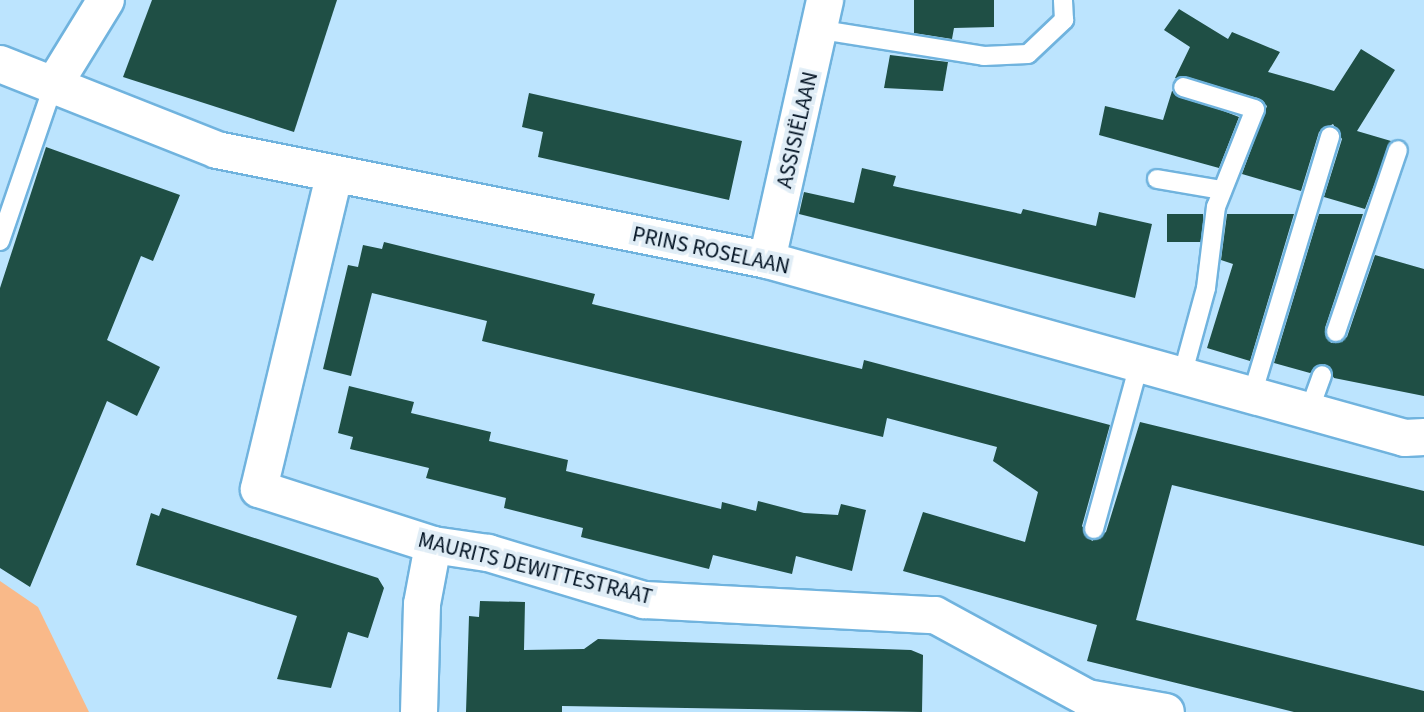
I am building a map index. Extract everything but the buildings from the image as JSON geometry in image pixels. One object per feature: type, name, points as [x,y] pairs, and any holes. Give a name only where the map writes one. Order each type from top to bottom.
[{"type":"street","points":[[53,86],[106,0]]},
{"type":"street","name":"ASSISIËLAAN","points":[[767,260],[823,15]]},
{"type":"street","name":"PRINS ROSELAAN","points":[[0,64],[217,150],[334,176],[767,260],[1309,411],[1424,437]]},
{"type":"street","name":"MAURITS DEWITTESTRAAT","points":[[334,176],[259,489],[433,545],[488,553],[644,600],[935,615],[1085,705],[1166,712]]},
{"type":"street","points":[[419,712],[422,604],[433,545]]},
{"type":"lane","points":[[823,15],[984,56],[1028,54],[1064,20],[1063,0]]},
{"type":"lane","points":[[0,241],[53,86]]},
{"type":"lane","points":[[1182,376],[1222,190],[1255,109],[1183,87]]},
{"type":"lane","points":[[1252,395],[1330,136]]},
{"type":"lane","points":[[1336,332],[1398,150]]},
{"type":"lane","points":[[1157,179],[1222,190]]},
{"type":"lane","points":[[1094,529],[1139,364]]},
{"type":"lane","points":[[1309,411],[1322,375]]},
{"type":"shaded area","points":[[0,581],[38,607],[89,712],[0,712]]}]
